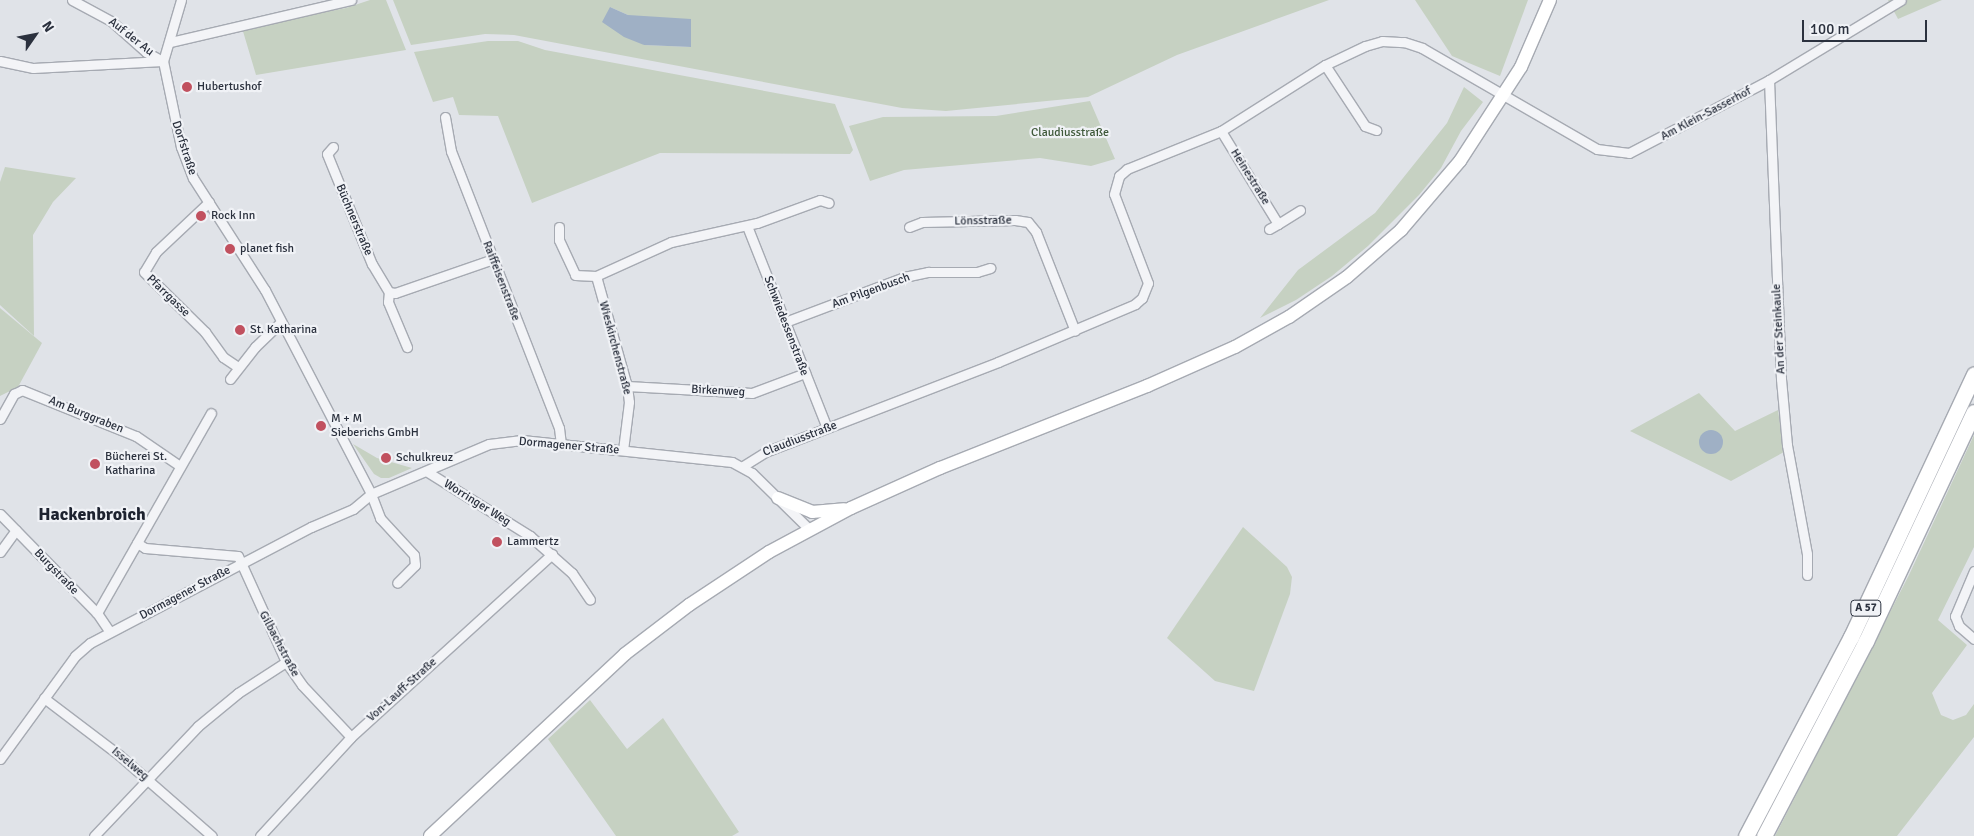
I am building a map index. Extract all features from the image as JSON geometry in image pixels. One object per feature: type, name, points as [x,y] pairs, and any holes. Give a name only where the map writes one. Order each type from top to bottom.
[{"type":"highway","name":"A 57","points":[[1746,836],[1872,596],[1974,374]]},
{"type":"highway","name":"A 57","points":[[1764,836],[1866,641],[1974,412]]},
{"type":"main road","points":[[430,836],[626,654],[728,578],[809,529],[851,508],[973,454],[1196,365],[1295,313],[1347,277],[1401,230],[1449,177],[1504,97],[1550,0]]},
{"type":"main road","points":[[778,498],[812,512],[851,508]]},
{"type":"street","name":"Auf der Au","points":[[72,0],[111,21],[146,52],[163,61]]},
{"type":"street","points":[[0,61],[33,68],[163,61],[170,42],[180,0]]},
{"type":"street","points":[[170,42],[351,0]]},
{"type":"street","name":"Am Klein-Sasserhof","points":[[1504,97],[1597,149],[1618,154],[1646,147],[1769,80],[1901,0]]},
{"type":"street","name":"Claudiusstraße","points":[[743,466],[755,456],[826,426],[1074,330],[1135,304],[1146,292],[1148,283],[1114,194],[1120,176],[1127,169],[1221,131],[1326,65],[1365,46],[1382,41],[1404,42],[1443,59],[1504,97]]},
{"type":"street","name":"Dorfstraße","points":[[163,61],[181,147],[193,178],[248,259],[280,323],[372,494],[380,518],[415,559],[415,565],[397,582]]},
{"type":"street","points":[[1326,65],[1364,126],[1376,130]]},
{"type":"street","name":"An der Steinkaule","points":[[1769,80],[1781,379],[1787,445],[1806,546],[1807,575]]},
{"type":"street","name":"Raiffeisenstraße","points":[[446,117],[451,151],[558,428],[561,444]]},
{"type":"street","name":"Heinestraße","points":[[1221,131],[1278,224]]},
{"type":"street","name":"Büchnerstraße","points":[[333,147],[327,154],[372,264],[389,292],[388,302],[407,347]]},
{"type":"street","points":[[559,227],[559,240],[575,275],[596,276],[671,242],[747,226],[820,200],[829,203]]},
{"type":"street","name":"Pfarrgasse","points":[[209,202],[167,240],[147,264],[144,272],[205,332],[223,357],[238,367]]},
{"type":"street","points":[[1269,230],[1300,210]]},
{"type":"street","name":"Lönsstraße","points":[[909,226],[922,222],[1015,220],[1028,222],[1036,232],[1074,330]]},
{"type":"street","name":"Schwiedessenstraße","points":[[747,226],[826,426]]},
{"type":"street","points":[[389,292],[395,294],[493,259]]},
{"type":"street","name":"Am Pilgenbusch","points":[[785,322],[904,277],[928,272],[977,272],[990,268]]},
{"type":"street","name":"Wieskirchenstraße","points":[[596,276],[627,386],[629,402],[623,450]]},
{"type":"street","points":[[230,379],[238,367],[280,323]]},
{"type":"street","name":"Birkenweg","points":[[627,386],[752,393],[805,373]]},
{"type":"street","name":"Am Burggraben","points":[[0,419],[14,394],[22,390],[136,436],[180,466]]},
{"type":"street","points":[[97,613],[211,413]]},
{"type":"street","name":"Dormagener Straße","points":[[0,759],[44,698],[82,650],[110,632],[241,564],[353,509],[372,494],[489,444],[522,440],[723,460],[743,466],[809,529]]},
{"type":"street","name":"Worringer Weg","points":[[426,471],[530,536],[572,573],[590,600]]},
{"type":"street","name":"Burgstraße","points":[[0,514],[97,613],[110,632]]},
{"type":"street","points":[[0,552],[16,530]]},
{"type":"street","points":[[137,543],[145,548],[238,556],[241,564]]},
{"type":"street","name":"Von-Lauff-Straße","points":[[260,836],[352,736],[552,554]]},
{"type":"street","name":"Gilbachstraße","points":[[241,564],[286,662],[302,685],[352,736]]},
{"type":"street","points":[[1974,571],[1955,616],[1959,626],[1974,639]]},
{"type":"street","points":[[94,836],[198,726],[238,693],[286,662]]},
{"type":"street","name":"Isselweg","points":[[44,698],[148,779],[212,836]]},
{"type":"green space","points":[[370,0],[386,0],[406,50],[256,75],[242,28],[346,8]]},
{"type":"green space","points":[[393,0],[1329,0],[1177,55],[1088,97],[946,111],[902,108],[514,35],[485,34],[411,45]],"holes":[[[610,7],[691,47],[644,45]]]},
{"type":"green space","points":[[1415,0],[1528,0],[1500,76],[1452,56]]},
{"type":"green space","points":[[1888,0],[1942,0],[1898,19]]},
{"type":"green space","points":[[488,41],[518,41],[545,50],[835,104],[853,150],[850,154],[660,153],[532,203],[498,116],[459,115],[453,97],[433,102],[414,52]]},
{"type":"green space","points":[[1464,87],[1483,102],[1461,131],[1441,168],[1419,195],[1368,246],[1332,276],[1296,300],[1260,318],[1298,270],[1375,213],[1447,123]]},
{"type":"green space","name":"Claudiusstraße","points":[[1090,101],[1115,159],[1091,166],[1040,158],[904,170],[870,181],[849,126],[883,117],[996,116]]},
{"type":"green space","points":[[5,167],[76,178],[53,202],[33,235],[34,336],[0,305],[0,182]]},
{"type":"green space","points":[[0,308],[42,343],[18,387],[0,396]]},
{"type":"green space","points":[[1699,393],[1735,431],[1778,410],[1784,452],[1731,481],[1630,431]]},
{"type":"green space","points":[[1974,435],[1974,547],[1938,620],[1967,645],[1932,693],[1941,715],[1953,720],[1966,715],[1974,704],[1974,737],[1897,836],[1775,836],[1909,575]]},
{"type":"green space","points":[[353,444],[377,458],[412,468],[389,478],[381,478],[374,474]]},
{"type":"green space","points":[[1243,527],[1287,567],[1292,577],[1290,594],[1254,691],[1215,681],[1167,638]]},
{"type":"green space","points":[[590,700],[627,749],[663,718],[739,832],[732,836],[616,836],[548,739]]},
{"type":"water","points":[[610,7],[628,15],[691,19],[691,47],[644,45],[624,37],[602,22]]},
{"type":"water","points":[[1711,430],[1719,434],[1723,442],[1719,450],[1711,454],[1703,450],[1699,442],[1703,434]]},
{"type":"place","name":"Hubertushof","points":[[187,87]]},
{"type":"place","name":"Rock Inn","points":[[201,216]]},
{"type":"place","name":"planet fish","points":[[230,249]]},
{"type":"place","name":"St. Katharina","points":[[240,330]]},
{"type":"place","name":"M + M Sieberichs GmbH","points":[[321,426]]},
{"type":"place","name":"Schulkreuz","points":[[386,458]]},
{"type":"place","name":"Bücherei St. Katharina","points":[[95,464]]},
{"type":"place","name":"Lammertz","points":[[497,542]]},
{"type":"district","name":"Hackenbroich","points":[[92,514]]}]
